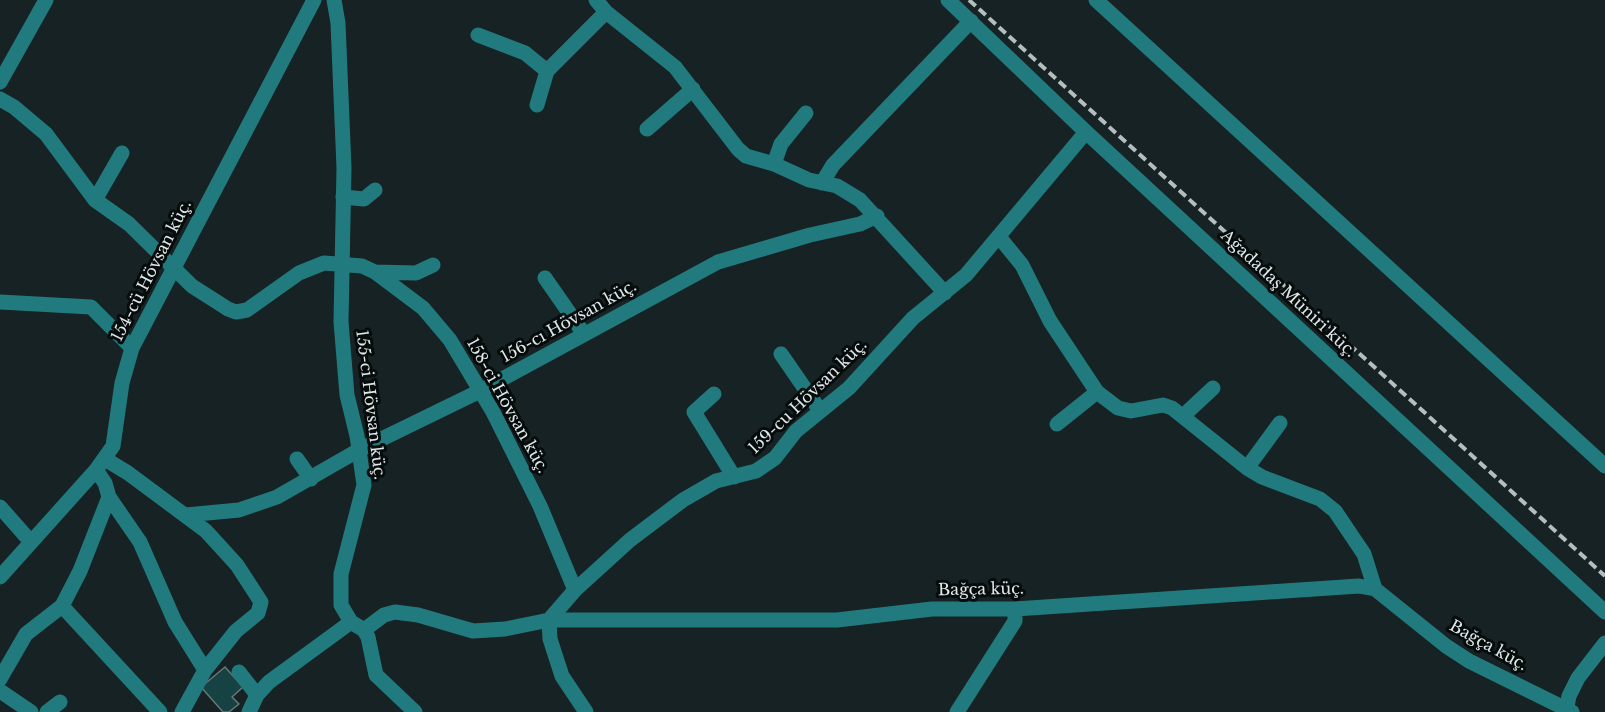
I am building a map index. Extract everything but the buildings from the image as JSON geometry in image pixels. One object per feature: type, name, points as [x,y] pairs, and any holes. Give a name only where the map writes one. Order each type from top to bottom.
[{"type":"street","points":[[0,82],[46,0]]},
{"type":"street","name":"154-cü Hövsan küç.","points":[[0,577],[100,464],[113,446],[122,383],[132,348],[314,0]]},
{"type":"street","name":"155-ci Hövsan küç.","points":[[334,0],[338,22],[343,197],[341,322],[347,395],[364,485],[341,574],[340,605],[351,622]]},
{"type":"street","points":[[596,0],[606,12],[675,67],[729,141],[746,156],[774,164],[822,183],[837,186],[860,200],[878,216],[945,293]]},
{"type":"street","name":"Ağadadaş Müniri küç.","points":[[948,0],[1086,132],[1605,612]]},
{"type":"street","points":[[1096,0],[1605,466]]},
{"type":"street","points":[[537,105],[547,71],[606,12]]},
{"type":"street","points":[[822,183],[833,165],[971,21]]},
{"type":"street","points":[[478,35],[525,53],[547,71]]},
{"type":"street","points":[[646,129],[693,89]]},
{"type":"street","name":"158-ci Hövsan küç.","points":[[0,99],[15,107],[46,134],[95,200],[129,224],[192,286],[236,312],[247,310],[299,273],[324,263],[362,266],[375,272],[423,308],[440,327],[480,391],[540,506],[575,590]]},
{"type":"street","points":[[774,164],[781,144],[806,113]]},
{"type":"street","name":"159-cu Hövsan küç.","points":[[549,620],[575,590],[630,540],[683,500],[716,481],[756,471],[775,458],[796,431],[819,410],[849,388],[900,331],[966,275],[1000,238],[1086,132]]},
{"type":"street","points":[[95,200],[122,153]]},
{"type":"street","points":[[343,197],[364,199],[375,190]]},
{"type":"street","name":"156-cı Hövsan küç.","points":[[186,515],[239,510],[277,497],[359,450],[480,391],[718,262],[810,235],[860,224],[878,216]]},
{"type":"street","points":[[1000,238],[1022,265],[1050,321],[1097,393],[1118,408],[1131,411],[1162,405],[1183,416],[1247,468],[1262,477],[1320,499],[1335,511],[1364,554],[1375,589]]},
{"type":"street","points":[[375,272],[416,273],[433,265]]},
{"type":"street","points":[[545,278],[584,334]]},
{"type":"street","points":[[1,301],[91,307],[99,311],[115,333],[132,348]]},
{"type":"street","points":[[781,354],[819,410]]},
{"type":"street","points":[[1183,416],[1213,388]]},
{"type":"street","points":[[1057,424],[1097,393]]},
{"type":"street","points":[[714,394],[694,412],[734,477]]},
{"type":"street","points":[[1247,468],[1280,423]]},
{"type":"street","points":[[297,459],[310,479]]},
{"type":"street","points":[[100,464],[109,496],[140,542],[175,622],[205,670]]},
{"type":"street","points":[[100,464],[186,515],[206,531],[237,565],[261,602],[258,614],[236,632],[205,670],[182,712]]},
{"type":"street","points":[[0,679],[26,634],[62,606],[80,571],[109,496]]},
{"type":"street","points":[[0,507],[31,542]]},
{"type":"street","name":"Bağça küç.","points":[[364,630],[384,615],[396,612],[418,615],[473,632],[505,629],[549,620],[673,622],[837,620],[932,609],[1015,609],[1359,586],[1375,589],[1446,646],[1469,661],[1568,711]]},
{"type":"street","points":[[62,606],[160,712]]},
{"type":"street","points":[[957,712],[1015,621],[1015,609]]},
{"type":"street","points":[[549,620],[550,639],[562,676],[583,711]]},
{"type":"street","points":[[249,712],[257,695],[269,682],[351,622],[364,630],[368,637],[376,675],[414,712]]},
{"type":"street","points":[[1568,711],[1578,678],[1605,643]]},
{"type":"street","points":[[239,672],[257,695]]},
{"type":"street","points":[[0,691],[32,712]]},
{"type":"railway","points":[[969,0],[1605,576]]}]
